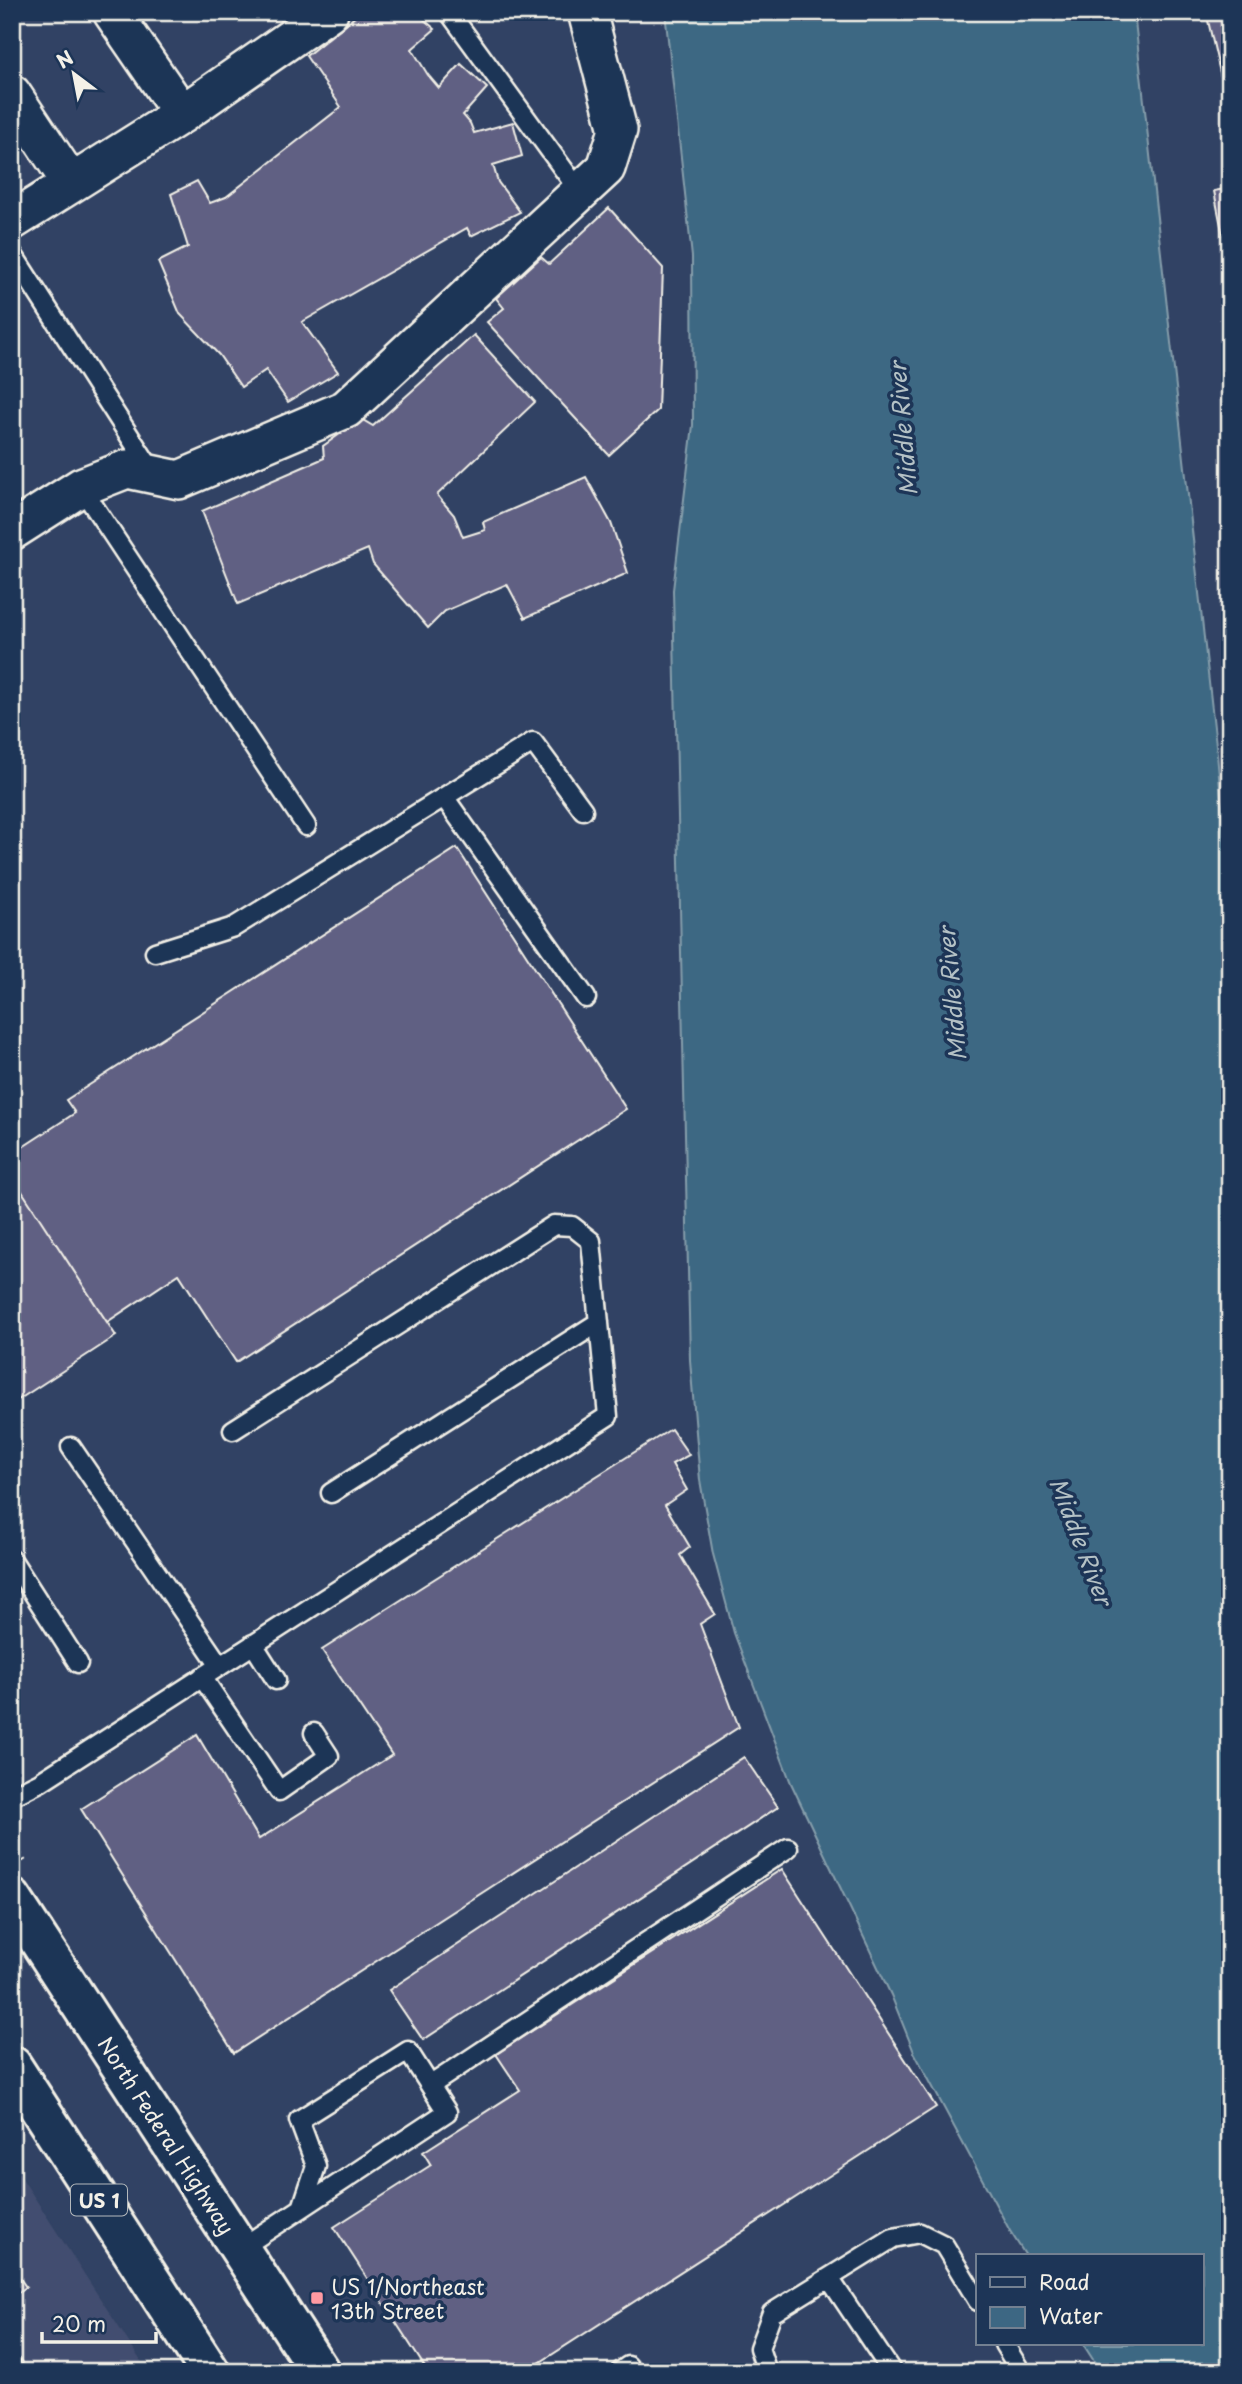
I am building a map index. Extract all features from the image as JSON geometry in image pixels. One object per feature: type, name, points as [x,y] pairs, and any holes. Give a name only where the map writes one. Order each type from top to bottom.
[{"type":"main road","name":"North Federal Highway","points":[[12,1899],[320,2372]]},
{"type":"main road","name":"US 1","points":[[15,2076],[210,2372]]},
{"type":"street","points":[[112,12],[182,114]]},
{"type":"street","points":[[12,220],[182,114],[328,12]]},
{"type":"street","points":[[12,531],[81,487],[127,469],[179,481],[346,409],[606,168],[618,130],[587,12]]},
{"type":"street","points":[[12,94],[71,183]]},
{"type":"lane","points":[[449,12],[580,192]]},
{"type":"lane","points":[[12,253],[155,475]]},
{"type":"lane","points":[[81,487],[306,826]]},
{"type":"lane","points":[[155,952],[234,928],[533,741],[583,810]]},
{"type":"lane","points":[[444,797],[586,998]]},
{"type":"lane","points":[[12,1796],[40,1782],[608,1416],[591,1241],[572,1226],[554,1225],[233,1430]]},
{"type":"lane","points":[[331,1493],[599,1322]]},
{"type":"lane","points":[[71,1447],[220,1666]]},
{"type":"lane","points":[[12,1560],[78,1663]]},
{"type":"lane","points":[[253,1644],[276,1680]]},
{"type":"lane","points":[[202,1677],[279,1791],[329,1756],[314,1733]]},
{"type":"lane","points":[[430,2085],[788,1848]]},
{"type":"lane","points":[[241,2248],[302,2208],[447,2112],[408,2051],[299,2120],[316,2166],[302,2208]]},
{"type":"lane","points":[[766,2372],[760,2348],[772,2313],[893,2238],[920,2234],[944,2245],[976,2298]]},
{"type":"lane","points":[[829,2278],[892,2372]]},
{"type":"lane","points":[[1005,2346],[1021,2372]]},
{"type":"lane","points":[[620,2372],[628,2366],[633,2372]]},
{"type":"lane","points":[[12,2367],[15,2372]]},
{"type":"shaded area","points":[[12,2163],[148,2372],[12,2372]]},
{"type":"water","name":"Middle River","points":[[665,12],[1134,12],[1217,754],[1230,900],[1230,2372],[1101,2372],[1084,2346],[1204,2346],[1204,2254],[1025,2254],[1010,2231],[914,2052],[891,1995],[791,1783],[734,1633],[713,1554],[700,1480],[690,1360],[673,590],[693,425],[692,257]]},
{"type":"building","points":[[361,12],[415,12],[435,29],[412,49],[439,88],[461,64],[487,88],[463,115],[474,133],[513,122],[522,156],[493,165],[498,182],[520,212],[471,236],[467,228],[302,322],[338,372],[288,402],[266,370],[241,387],[219,355],[180,314],[158,262],[188,247],[171,194],[197,181],[210,203],[226,197],[341,107],[306,56]]},
{"type":"building","points":[[1206,12],[1230,12],[1230,116]]},
{"type":"building","points":[[1230,188],[1230,271],[1214,191]]},
{"type":"building","points":[[609,208],[663,268],[658,410],[609,455],[487,322],[504,308],[496,298],[541,257],[549,264]]},
{"type":"building","points":[[474,335],[535,402],[437,495],[454,515],[463,537],[485,530],[483,522],[586,477],[611,523],[628,573],[525,618],[507,584],[445,611],[428,628],[373,564],[368,549],[238,604],[202,511],[324,458],[323,446],[361,419],[373,426]]},
{"type":"building","points":[[457,848],[626,1109],[236,1362],[179,1274],[107,1322],[12,1176],[12,1154],[75,1113],[66,1100]]},
{"type":"building","points":[[12,1176],[116,1336],[12,1404]]},
{"type":"building","points":[[671,1429],[689,1455],[672,1464],[687,1490],[665,1505],[690,1547],[680,1555],[715,1614],[700,1624],[739,1727],[234,2053],[81,1809],[197,1735],[259,1839],[392,1755],[322,1650]]},
{"type":"building","points":[[744,1757],[778,1807],[423,2040],[389,1990]]},
{"type":"building","points":[[782,1869],[936,2107],[525,2372],[428,2372],[334,2227],[431,2165],[423,2152],[520,2090],[496,2054]]},
{"type":"building","points":[[12,2267],[26,2287],[12,2297]]},
{"type":"place","name":"US 1/Northeast 13th Street","points":[[317,2298]]}]
